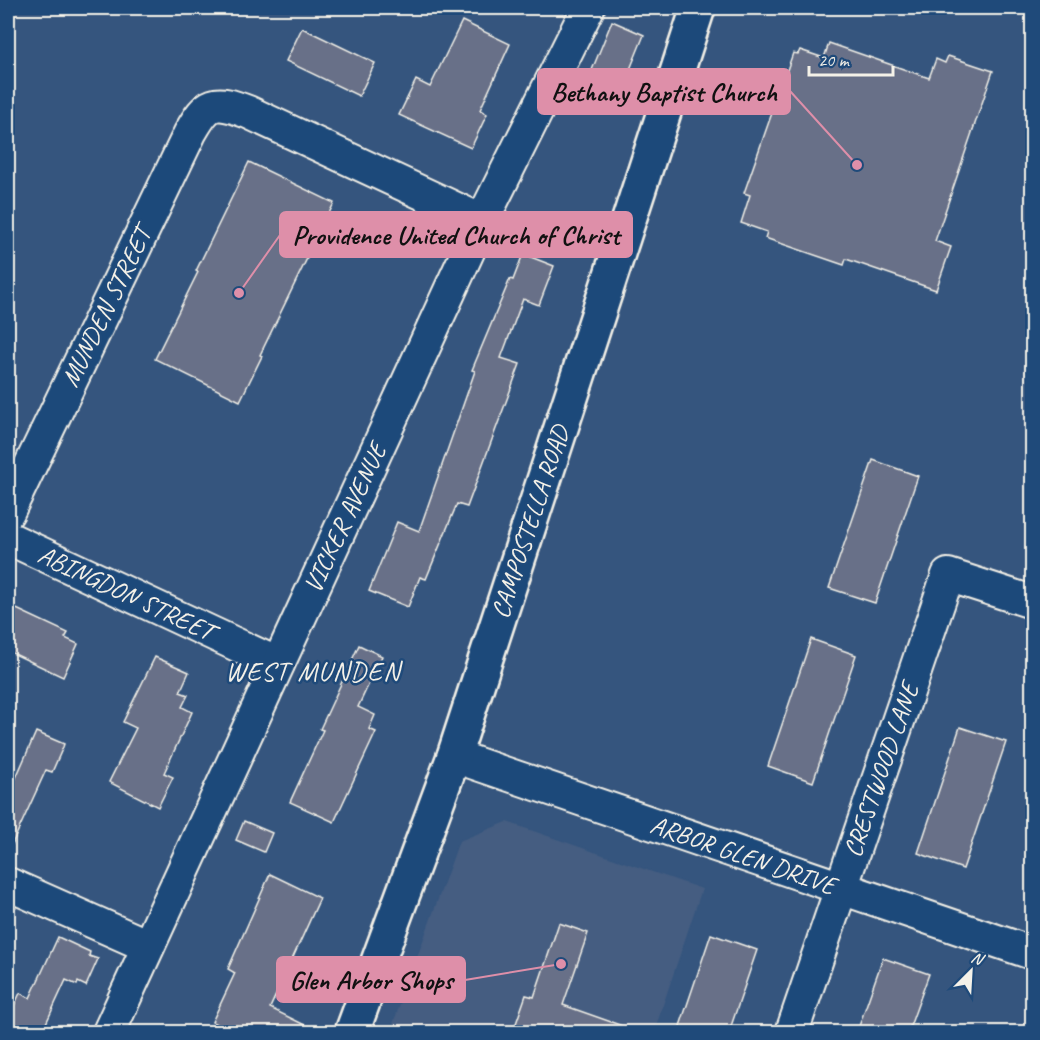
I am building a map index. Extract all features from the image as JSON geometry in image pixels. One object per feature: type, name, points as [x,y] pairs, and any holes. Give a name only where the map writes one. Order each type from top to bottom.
[{"type":"main road","name":"CAMPOSTELLA ROAD","points":[[352,1032],[454,756],[698,8]]},
{"type":"street","name":"VICKER AVENUE","points":[[109,1032],[482,221],[588,8]]},
{"type":"street","name":"MUNDEN STREET","points":[[8,512],[190,133],[200,116],[210,106],[230,105],[248,112],[482,221]]},
{"type":"street","name":"ABINGDON STREET","points":[[8,538],[278,664]]},
{"type":"street","name":"CRESTWOOD LANE","points":[[792,1032],[948,575],[1032,602]]},
{"type":"street","name":"ARBOR GLEN DRIVE","points":[[454,756],[1032,953]]},
{"type":"street","points":[[8,884],[148,946]]},
{"type":"shaded area","points":[[507,822],[702,889],[654,1032],[390,1032],[459,841]]},
{"type":"building","points":[[462,21],[510,44],[480,110],[487,114],[471,148],[399,115],[416,80],[430,87]]},
{"type":"building","points":[[612,21],[644,35],[613,111],[581,97]]},
{"type":"building","points":[[302,28],[375,63],[359,96],[286,61]]},
{"type":"building","points":[[829,43],[929,78],[936,59],[945,63],[948,56],[993,71],[935,241],[951,247],[936,290],[846,259],[844,265],[765,238],[767,232],[741,223],[750,195],[744,193],[793,53],[798,54],[800,50],[824,58]]},
{"type":"building","points":[[249,162],[334,203],[240,401],[155,359]]},
{"type":"building","points":[[523,254],[554,266],[539,305],[523,299],[501,358],[520,364],[467,507],[457,504],[426,579],[420,577],[408,607],[369,591],[397,522],[419,531],[475,371],[472,370],[510,279],[513,280]]},
{"type":"building","points":[[873,460],[918,476],[875,603],[829,588]]},
{"type":"building","points":[[8,605],[68,633],[65,638],[78,644],[63,677],[8,651]]},
{"type":"building","points":[[811,639],[856,655],[813,782],[768,766]]},
{"type":"building","points":[[359,645],[382,656],[358,707],[375,715],[369,729],[376,732],[334,822],[290,802],[323,730],[320,729]]},
{"type":"building","points":[[155,657],[189,672],[180,692],[188,695],[182,707],[192,712],[164,773],[173,777],[158,807],[109,782],[136,728],[123,722]]},
{"type":"building","points":[[960,727],[1006,742],[963,869],[918,853]]},
{"type":"building","points":[[36,732],[64,744],[52,772],[46,770],[8,853],[8,796]]},
{"type":"building","points":[[244,821],[272,833],[264,852],[236,840]]},
{"type":"building","points":[[270,874],[320,898],[270,1008],[319,1032],[234,1032],[212,1022],[235,973],[228,969]]},
{"type":"building","points":[[559,923],[588,933],[563,1005],[631,1029],[630,1032],[513,1032],[526,995],[534,997]]},
{"type":"building","points":[[711,934],[757,950],[729,1032],[678,1032]]},
{"type":"building","points":[[58,937],[90,952],[89,956],[98,959],[86,986],[66,980],[42,1032],[8,1032],[8,1002],[14,1006],[20,993],[30,998]]},
{"type":"building","points":[[883,958],[929,974],[908,1032],[857,1032]]},
{"type":"place","name":"Bethany Baptist Church","points":[[857,165]]},
{"type":"place","name":"Providence United Church of Christ","points":[[239,293]]},
{"type":"place","name":"Glen Arbor Shops","points":[[561,964]]},
{"type":"district","name":"WEST MUNDEN","points":[[313,671]]}]
